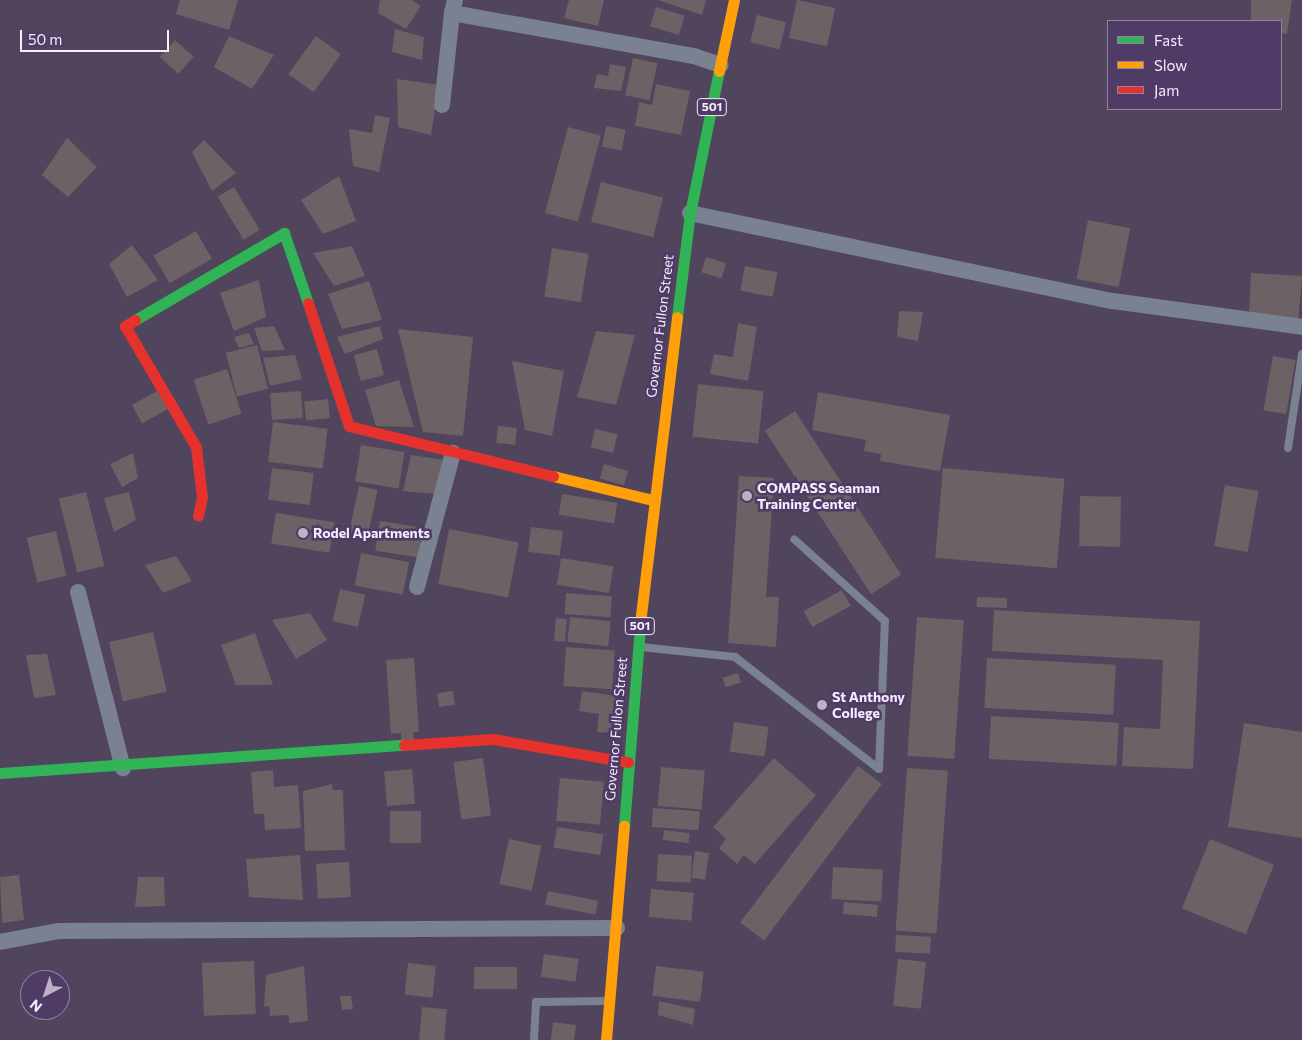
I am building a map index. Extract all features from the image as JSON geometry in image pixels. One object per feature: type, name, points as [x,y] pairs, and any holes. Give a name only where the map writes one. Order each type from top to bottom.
[{"type":"street","name":"501","points":[[690,213],[734,0]]},
{"type":"street","points":[[442,105],[453,6],[694,56],[720,65]]},
{"type":"street","points":[[690,213],[1114,301],[1302,327]]},
{"type":"street","name":"Governor Fullon Street","points":[[606,1040],[638,647],[653,500],[690,213]]},
{"type":"street","points":[[198,516],[202,497],[196,447],[124,326],[284,233],[348,426],[453,454],[653,500]]},
{"type":"street","points":[[417,587],[453,454]]},
{"type":"street","points":[[78,592],[123,768]]},
{"type":"street","points":[[0,773],[123,768],[493,739],[628,762]]},
{"type":"street","points":[[0,942],[58,931],[616,928]]},
{"type":"lane","points":[[1288,448],[1302,354]]},
{"type":"lane","points":[[638,647],[735,657],[880,769],[885,621],[794,538]]},
{"type":"lane","points":[[534,1040],[536,1002],[610,1001]]},
{"type":"building","points":[[180,0],[238,0],[229,30],[176,14]]},
{"type":"building","points":[[380,0],[412,0],[421,6],[406,29],[378,13]]},
{"type":"building","points":[[569,0],[604,0],[598,26],[564,18]]},
{"type":"building","points":[[658,0],[706,0],[702,15]]},
{"type":"building","points":[[797,0],[835,8],[827,46],[789,38]]},
{"type":"building","points":[[1251,0],[1292,0],[1287,34],[1282,33],[1282,20],[1251,20]]},
{"type":"building","points":[[656,7],[685,16],[679,35],[650,26]]},
{"type":"building","points":[[757,15],[786,22],[779,49],[750,42]]},
{"type":"building","points":[[395,29],[424,37],[422,60],[392,52]]},
{"type":"building","points":[[229,36],[274,55],[252,89],[214,67]]},
{"type":"building","points":[[316,36],[341,54],[313,92],[288,74]]},
{"type":"building","points":[[175,40],[194,57],[178,74],[160,57]]},
{"type":"building","points":[[633,58],[657,63],[650,100],[625,95]]},
{"type":"building","points":[[610,64],[626,67],[621,91],[594,88],[597,74],[608,76]]},
{"type":"building","points":[[397,79],[439,85],[431,135],[398,127]]},
{"type":"building","points":[[656,84],[690,91],[681,135],[635,126],[639,102],[652,105]]},
{"type":"building","points":[[375,115],[390,118],[379,172],[353,166],[349,129],[372,133]]},
{"type":"building","points":[[606,126],[626,130],[622,150],[602,147]]},
{"type":"building","points":[[568,127],[601,136],[578,222],[545,213]]},
{"type":"building","points":[[67,138],[97,167],[68,197],[42,175]]},
{"type":"building","points":[[204,140],[236,173],[212,191],[192,152]]},
{"type":"building","points":[[339,176],[356,221],[323,234],[301,200]]},
{"type":"building","points":[[601,182],[663,197],[653,237],[591,222]]},
{"type":"building","points":[[234,187],[260,230],[243,240],[218,197]]},
{"type":"building","points":[[1088,220],[1130,228],[1119,287],[1077,279]]},
{"type":"building","points":[[196,231],[212,259],[170,283],[154,256]]},
{"type":"building","points":[[132,245],[158,280],[127,297],[109,264]]},
{"type":"building","points":[[352,246],[365,276],[334,286],[313,253]]},
{"type":"building","points":[[552,248],[589,254],[581,302],[544,296]]},
{"type":"building","points":[[706,257],[726,263],[721,278],[701,272]]},
{"type":"building","points":[[745,266],[777,272],[773,297],[740,291]]},
{"type":"building","points":[[1251,273],[1302,276],[1298,323],[1249,313]]},
{"type":"building","points":[[259,280],[266,317],[234,331],[220,293]]},
{"type":"building","points":[[369,281],[382,320],[342,329],[328,294]]},
{"type":"building","points":[[899,311],[923,312],[918,341],[897,337]]},
{"type":"building","points":[[738,323],[757,327],[748,381],[710,374],[714,354],[733,357]]},
{"type":"building","points":[[274,326],[285,350],[262,351],[254,328]]},
{"type":"building","points":[[380,326],[383,339],[345,354],[337,337]]},
{"type":"building","points":[[398,329],[473,337],[463,436],[423,432]]},
{"type":"building","points":[[596,331],[635,335],[616,405],[577,397]]},
{"type":"building","points":[[249,333],[254,344],[239,348],[234,337]]},
{"type":"building","points":[[257,345],[268,389],[237,396],[226,353]]},
{"type":"building","points":[[377,349],[384,375],[361,381],[354,355]]},
{"type":"building","points":[[295,355],[302,379],[270,386],[263,358]]},
{"type":"building","points":[[1273,356],[1296,360],[1286,414],[1263,410]]},
{"type":"building","points":[[512,361],[564,371],[552,436],[525,430]]},
{"type":"building","points":[[227,369],[242,414],[208,425],[194,380]]},
{"type":"building","points":[[399,380],[414,427],[376,426],[365,390]]},
{"type":"building","points":[[698,384],[764,391],[758,444],[692,437]]},
{"type":"building","points":[[159,390],[169,408],[142,423],[132,405]]},
{"type":"building","points":[[301,391],[303,418],[272,420],[270,393]]},
{"type":"building","points":[[818,392],[950,415],[940,471],[880,461],[881,454],[864,451],[866,440],[812,430]]},
{"type":"building","points":[[328,399],[330,418],[306,420],[304,402]]},
{"type":"building","points":[[795,411],[901,575],[871,594],[765,431]]},
{"type":"building","points":[[273,422],[328,429],[323,468],[268,462]]},
{"type":"building","points":[[498,426],[517,428],[515,445],[496,443]]},
{"type":"building","points":[[595,429],[617,434],[613,453],[591,448]]},
{"type":"building","points":[[361,445],[404,452],[399,488],[355,482]]},
{"type":"building","points":[[133,453],[138,478],[122,487],[110,464]]},
{"type":"building","points":[[411,455],[446,460],[435,494],[403,491]]},
{"type":"building","points":[[604,464],[628,471],[624,485],[600,478]]},
{"type":"building","points":[[272,468],[314,473],[310,505],[268,500]]},
{"type":"building","points":[[943,468],[1065,479],[1057,568],[935,558]]},
{"type":"building","points":[[739,476],[774,478],[766,597],[779,597],[776,647],[728,643]]},
{"type":"building","points":[[1225,485],[1258,491],[1248,552],[1214,546]]},
{"type":"building","points":[[359,486],[378,490],[367,539],[349,535]]},
{"type":"building","points":[[86,492],[104,566],[77,573],[59,499]]},
{"type":"building","points":[[129,492],[136,520],[114,532],[104,498]]},
{"type":"building","points":[[562,494],[617,503],[614,524],[559,515]]},
{"type":"building","points":[[1080,496],[1121,497],[1120,547],[1079,546]]},
{"type":"building","name":"Rodel Apartments","points":[[276,513],[334,522],[329,553],[271,544]]},
{"type":"building","points":[[380,521],[422,528],[418,557],[375,551]]},
{"type":"building","points":[[531,527],[563,531],[560,556],[528,552]]},
{"type":"building","points":[[449,529],[519,543],[508,598],[438,584]]},
{"type":"building","points":[[56,531],[66,576],[37,583],[27,538]]},
{"type":"building","points":[[361,553],[409,562],[403,595],[355,585]]},
{"type":"building","points":[[176,556],[192,581],[163,593],[145,565]]},
{"type":"building","points":[[561,558],[613,566],[609,593],[557,585]]},
{"type":"building","points":[[340,589],[365,595],[358,627],[333,621]]},
{"type":"building","points":[[842,590],[851,606],[812,627],[804,611]]},
{"type":"building","points":[[566,593],[612,596],[610,617],[565,614]]},
{"type":"building","points":[[977,597],[1007,598],[1007,608],[977,607]]},
{"type":"building","points":[[994,610],[1200,621],[1193,769],[1122,766],[1124,727],[1160,729],[1163,660],[992,651]]},
{"type":"building","points":[[310,613],[327,640],[296,659],[272,620]]},
{"type":"building","points":[[570,617],[611,621],[608,646],[567,642]]},
{"type":"building","points":[[917,617],[964,620],[954,759],[907,756]]},
{"type":"building","points":[[556,618],[567,619],[565,642],[554,641]]},
{"type":"building","points":[[153,632],[167,691],[123,702],[109,642]]},
{"type":"building","points":[[255,633],[273,685],[236,685],[221,645]]},
{"type":"building","points":[[566,647],[615,650],[612,689],[563,686]]},
{"type":"building","points":[[47,654],[56,695],[34,698],[26,655]]},
{"type":"building","points":[[414,658],[419,732],[413,732],[414,742],[401,743],[401,733],[391,734],[386,660]]},
{"type":"building","points":[[987,658],[1116,665],[1113,715],[984,708]]},
{"type":"building","points":[[738,673],[741,683],[726,687],[723,678]]},
{"type":"building","points":[[453,691],[455,705],[439,707],[437,693]]},
{"type":"building","points":[[582,691],[616,696],[611,734],[597,732],[599,714],[579,711]]},
{"type":"building","points":[[991,716],[1119,723],[1117,766],[989,759]]},
{"type":"building","points":[[734,722],[769,727],[764,757],[730,752]]},
{"type":"building","points":[[1244,723],[1302,732],[1302,838],[1228,827]]},
{"type":"building","points":[[483,758],[491,815],[461,820],[453,762]]},
{"type":"building","points":[[774,758],[816,795],[755,864],[744,855],[737,864],[719,848],[726,839],[713,827]]},
{"type":"building","points":[[858,766],[882,784],[764,941],[740,923]]},
{"type":"building","points":[[661,767],[705,771],[701,810],[658,806]]},
{"type":"building","points":[[907,768],[948,771],[937,933],[896,931]]},
{"type":"building","points":[[412,769],[415,804],[387,806],[384,771]]},
{"type":"building","points":[[273,770],[274,787],[298,785],[301,828],[265,830],[264,814],[254,814],[251,772]]},
{"type":"building","points":[[560,778],[604,782],[600,825],[556,821]]},
{"type":"building","points":[[332,784],[333,790],[343,790],[345,850],[305,851],[303,791]]},
{"type":"building","points":[[653,808],[700,811],[699,830],[652,827]]},
{"type":"building","points":[[390,811],[421,811],[421,843],[390,843]]},
{"type":"building","points":[[557,827],[603,834],[600,855],[554,848]]},
{"type":"building","points":[[664,830],[690,833],[689,843],[663,840]]},
{"type":"building","points":[[509,839],[541,846],[532,891],[499,884]]},
{"type":"building","points":[[1210,839],[1274,865],[1246,934],[1182,909]]},
{"type":"building","points":[[695,851],[709,853],[705,880],[691,878]]},
{"type":"building","points":[[658,854],[692,856],[691,883],[657,881]]},
{"type":"building","points":[[300,855],[303,900],[249,897],[246,859]]},
{"type":"building","points":[[349,862],[351,897],[318,899],[316,864]]},
{"type":"building","points":[[833,867],[883,870],[881,902],[831,899]]},
{"type":"building","points":[[19,875],[24,920],[2,923],[0,877]]},
{"type":"building","points":[[138,877],[164,877],[165,906],[135,907]]},
{"type":"building","points":[[651,889],[694,893],[691,921],[649,917]]},
{"type":"building","points":[[548,891],[598,901],[595,914],[545,905]]},
{"type":"building","points":[[844,902],[878,905],[877,917],[843,914]]},
{"type":"building","points":[[896,935],[931,937],[930,954],[895,952]]},
{"type":"building","points":[[544,954],[579,959],[575,982],[541,977]]},
{"type":"building","points":[[898,959],[926,962],[921,1009],[893,1006]]},
{"type":"building","points":[[254,961],[256,1014],[204,1016],[202,963]]},
{"type":"building","points":[[408,963],[436,966],[433,998],[405,995]]},
{"type":"building","points":[[304,966],[308,1021],[289,1023],[289,1015],[270,1016],[269,1006],[264,1007],[266,975]]},
{"type":"building","points":[[656,966],[704,972],[700,1002],[652,996]]},
{"type":"building","points":[[474,967],[517,967],[517,989],[474,989]]},
{"type":"building","points":[[340,996],[351,996],[353,1009],[342,1010]]},
{"type":"building","points":[[659,1001],[695,1009],[693,1025],[658,1015]]},
{"type":"building","points":[[422,1007],[447,1009],[444,1040],[419,1040]]},
{"type":"building","points":[[553,1022],[576,1025],[574,1040],[551,1040]]},
{"type":"traffic: fast","points":[[677,317],[690,213],[719,71]]},
{"type":"traffic: fast","points":[[135,320],[284,233],[308,303]]},
{"type":"traffic: fast","points":[[624,826],[641,615]]},
{"type":"traffic: fast","points":[[0,773],[404,745]]},
{"type":"traffic: slow","points":[[719,71],[734,0]]},
{"type":"traffic: slow","points":[[641,615],[677,317]]},
{"type":"traffic: slow","points":[[553,476],[653,500]]},
{"type":"traffic: slow","points":[[606,1040],[624,826]]},
{"type":"traffic: jam","points":[[308,303],[349,426],[553,476]]},
{"type":"traffic: jam","points":[[135,320],[125,326],[196,447],[202,497],[198,516]]},
{"type":"traffic: jam","points":[[404,745],[493,739],[628,762]]},
{"type":"place","name":"COMPASS Seaman Training Center","points":[[747,496]]},
{"type":"place","name":"Rodel Apartments","points":[[303,533]]},
{"type":"place","name":"St Anthony College","points":[[822,705]]}]
